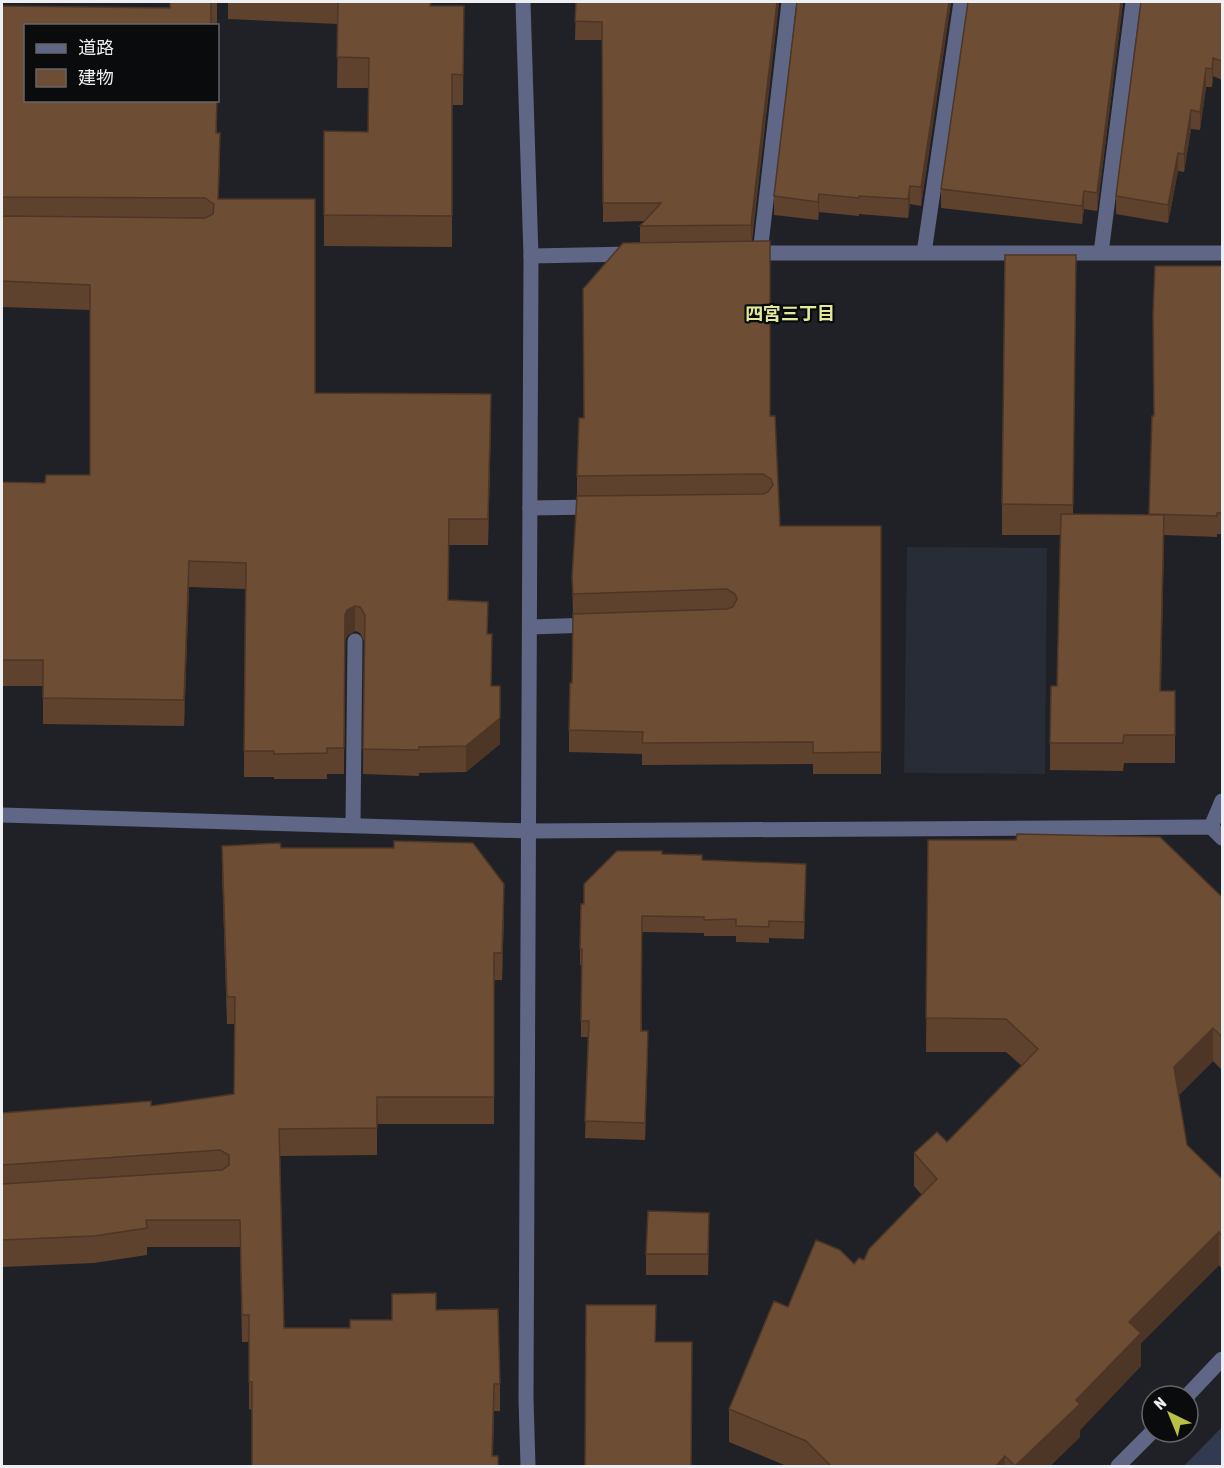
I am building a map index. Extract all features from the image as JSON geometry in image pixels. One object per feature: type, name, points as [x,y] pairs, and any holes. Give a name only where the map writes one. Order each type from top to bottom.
[{"type":"street","points":[[523,2],[531,256],[526,1388],[528,1467]]},
{"type":"street","points":[[760,252],[789,2]]},
{"type":"street","points":[[924,253],[961,2]]},
{"type":"street","points":[[1101,253],[1133,2]]},
{"type":"street","points":[[737,253],[1222,253]]},
{"type":"street","points":[[531,256],[646,254]]},
{"type":"street","points":[[530,508],[612,507]]},
{"type":"street","points":[[530,627],[611,624]]},
{"type":"street","points":[[353,824],[355,641]]},
{"type":"street","points":[[1211,827],[1222,801]]},
{"type":"street","points":[[2,815],[529,831],[1211,827],[1222,838]]},
{"type":"street","points":[[1198,1384],[1222,1359]]},
{"type":"street","points":[[1118,1467],[1140,1444]]},
{"type":"shaded area","points":[[907,547],[1047,548],[1045,774],[904,773]]},
{"type":"shaded area","points":[[1222,1427],[1222,1466],[1184,1466]]},
{"type":"building","points":[[170,2],[211,2],[211,24],[24,24],[24,102],[217,102],[216,133],[220,133],[218,199],[315,199],[315,393],[491,394],[488,519],[449,519],[448,600],[488,602],[487,634],[492,634],[491,686],[500,686],[500,718],[466,746],[419,747],[419,750],[363,749],[365,615],[360,607],[355,606],[347,610],[345,615],[344,748],[327,748],[327,753],[274,754],[274,751],[244,751],[246,563],[189,561],[184,700],[43,698],[43,660],[2,660],[2,482],[45,483],[46,475],[90,475],[90,285],[2,281],[2,216],[205,218],[213,214],[214,204],[205,198],[2,197],[2,6],[170,8]]},
{"type":"building","points":[[338,2],[430,2],[430,6],[464,6],[463,75],[452,74],[452,216],[324,215],[324,131],[368,132],[369,58],[337,57]]},
{"type":"building","points":[[576,2],[777,2],[751,225],[640,226],[661,203],[603,203],[602,22],[575,21]]},
{"type":"building","points":[[797,2],[949,2],[921,187],[910,186],[908,199],[819,194],[818,202],[774,196]]},
{"type":"building","points":[[968,2],[1121,2],[1097,193],[1084,191],[1082,206],[941,189]]},
{"type":"building","points":[[1141,2],[1222,2],[1222,61],[1213,58],[1212,69],[1206,68],[1200,112],[1191,110],[1184,154],[1178,153],[1168,205],[1116,196]]},
{"type":"building","points":[[770,241],[770,416],[775,416],[780,526],[881,526],[881,752],[813,753],[813,742],[642,743],[643,732],[569,730],[573,614],[727,609],[733,607],[737,599],[735,594],[727,589],[573,594],[577,496],[763,494],[768,492],[773,485],[771,479],[763,474],[577,476],[579,418],[584,418],[583,289],[623,243]]},
{"type":"building","points":[[1005,255],[1076,255],[1073,505],[1002,504]]},
{"type":"building","points":[[1155,266],[1222,266],[1222,513],[1217,513],[1217,516],[1149,514],[1152,416],[1154,416]]},
{"type":"building","points":[[1061,514],[1164,515],[1160,691],[1175,691],[1175,735],[1124,735],[1123,743],[1050,743],[1051,686],[1057,686]]},
{"type":"building","points":[[1017,834],[1160,837],[1222,897],[1222,1037],[1213,1028],[1174,1067],[1187,1145],[1222,1179],[1222,1236],[1219,1232],[1129,1322],[1141,1333],[1076,1400],[1080,1404],[1015,1466],[1005,1456],[995,1467],[832,1467],[806,1441],[729,1409],[774,1301],[788,1307],[816,1240],[840,1250],[854,1264],[859,1258],[864,1260],[869,1249],[937,1179],[914,1153],[937,1132],[947,1142],[1038,1049],[1006,1019],[926,1018],[928,840],[1016,840]]},
{"type":"building","points":[[394,841],[473,843],[504,884],[502,953],[494,953],[494,1097],[377,1097],[377,1128],[279,1129],[284,1328],[350,1328],[350,1320],[392,1320],[392,1294],[436,1293],[436,1310],[498,1309],[500,1384],[494,1384],[492,1456],[498,1456],[498,1467],[252,1467],[249,1315],[242,1315],[240,1220],[146,1220],[147,1228],[94,1236],[2,1240],[2,1184],[222,1170],[229,1165],[229,1155],[220,1150],[2,1165],[2,1113],[151,1101],[151,1106],[234,1094],[235,997],[227,997],[222,846],[280,843],[281,848],[394,848]]},
{"type":"building","points":[[617,851],[662,851],[662,854],[702,855],[702,860],[806,864],[804,922],[769,921],[769,927],[736,926],[736,919],[704,920],[704,917],[642,916],[641,1031],[648,1031],[645,1123],[585,1121],[589,1021],[581,1021],[581,904],[584,904],[584,884]]},
{"type":"building","points":[[648,1211],[709,1213],[708,1254],[646,1254]]},
{"type":"building","points":[[586,1305],[656,1305],[655,1342],[692,1342],[691,1467],[585,1467]]},
{"type":"district","name":"四宮三丁目","points":[[790,314]]}]
